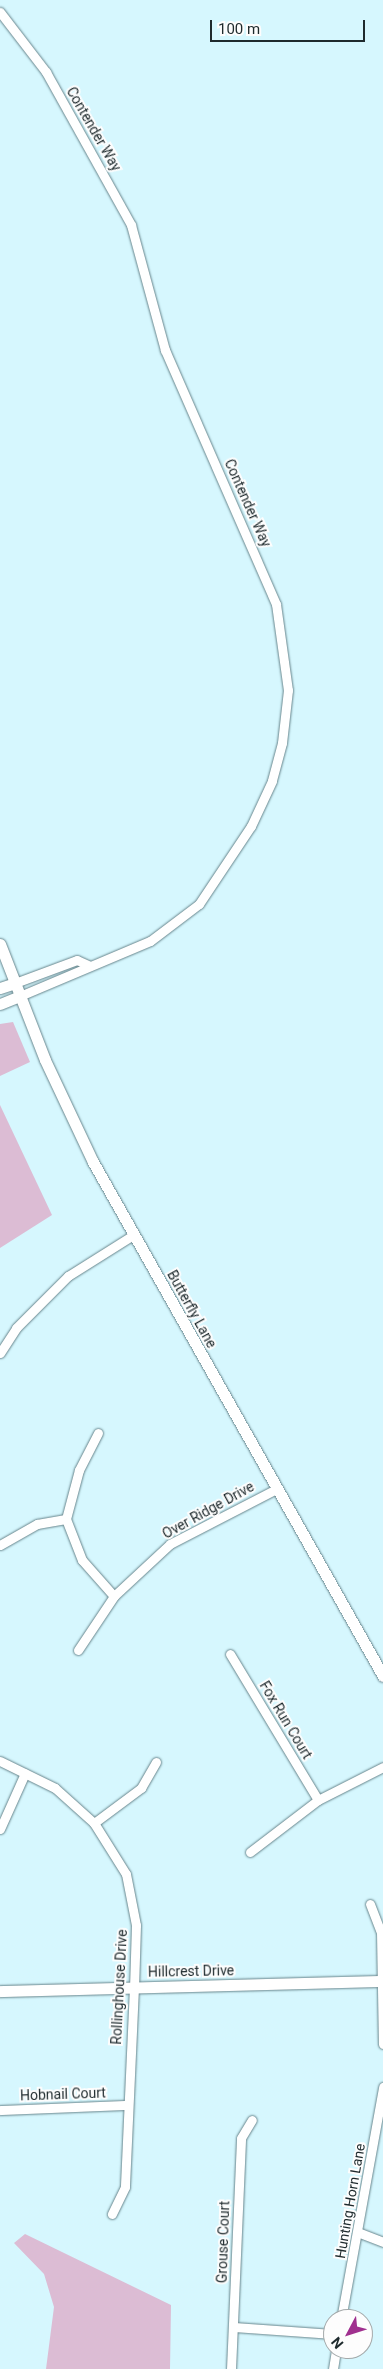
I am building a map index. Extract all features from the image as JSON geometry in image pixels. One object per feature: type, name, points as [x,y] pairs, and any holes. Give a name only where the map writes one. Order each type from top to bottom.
[{"type":"street","name":"Contender Way","points":[[0,12],[46,72],[131,226],[165,350],[270,586],[286,657],[287,707],[272,781],[221,875],[176,925],[90,966],[82,973],[20,996]]},
{"type":"street","name":"Butterfly Lane","points":[[0,944],[59,1093],[133,1235],[383,1676]]},
{"type":"street","points":[[0,988],[77,960],[90,966]]},
{"type":"street","points":[[0,1004],[20,996]]},
{"type":"street","points":[[0,1353],[16,1328],[68,1276],[133,1235]]},
{"type":"street","points":[[98,1433],[79,1470],[66,1519],[82,1560],[114,1596]]},
{"type":"street","name":"Over Ridge Drive","points":[[78,1650],[114,1596],[170,1544],[276,1489]]},
{"type":"street","points":[[0,1545],[37,1524],[66,1519]]},
{"type":"street","name":"Fox Run Court","points":[[230,1654],[318,1800]]},
{"type":"street","name":"Rollinghouse Drive","points":[[0,1761],[55,1788],[94,1823],[126,1874],[136,1926],[134,1987],[126,2105],[125,2187],[112,2214]]},
{"type":"street","points":[[94,1823],[140,1788],[156,1762]]},
{"type":"street","points":[[250,1852],[318,1800],[383,1767]]},
{"type":"street","points":[[0,1829],[25,1773]]},
{"type":"street","points":[[370,1904],[381,1932],[383,2044]]},
{"type":"street","name":"Hillcrest Drive","points":[[0,1991],[382,1982]]},
{"type":"street","name":"Hunting Horn Lane","points":[[343,2309],[360,2232],[383,2087]]},
{"type":"street","name":"Hobnail Court","points":[[0,2110],[126,2105]]},
{"type":"street","name":"Grouse Court","points":[[231,2369],[241,2138],[252,2120]]},
{"type":"street","points":[[360,2232],[383,2242]]},
{"type":"street","points":[[234,2327],[323,2333]]},
{"type":"shaded area","points":[[13,1022],[30,1062],[0,1076],[0,1024]]},
{"type":"shaded area","points":[[0,1105],[52,1215],[0,1248]]},
{"type":"shaded area","points":[[25,2234],[171,2305],[170,2369],[46,2369],[54,2307],[44,2274],[14,2243]]}]
